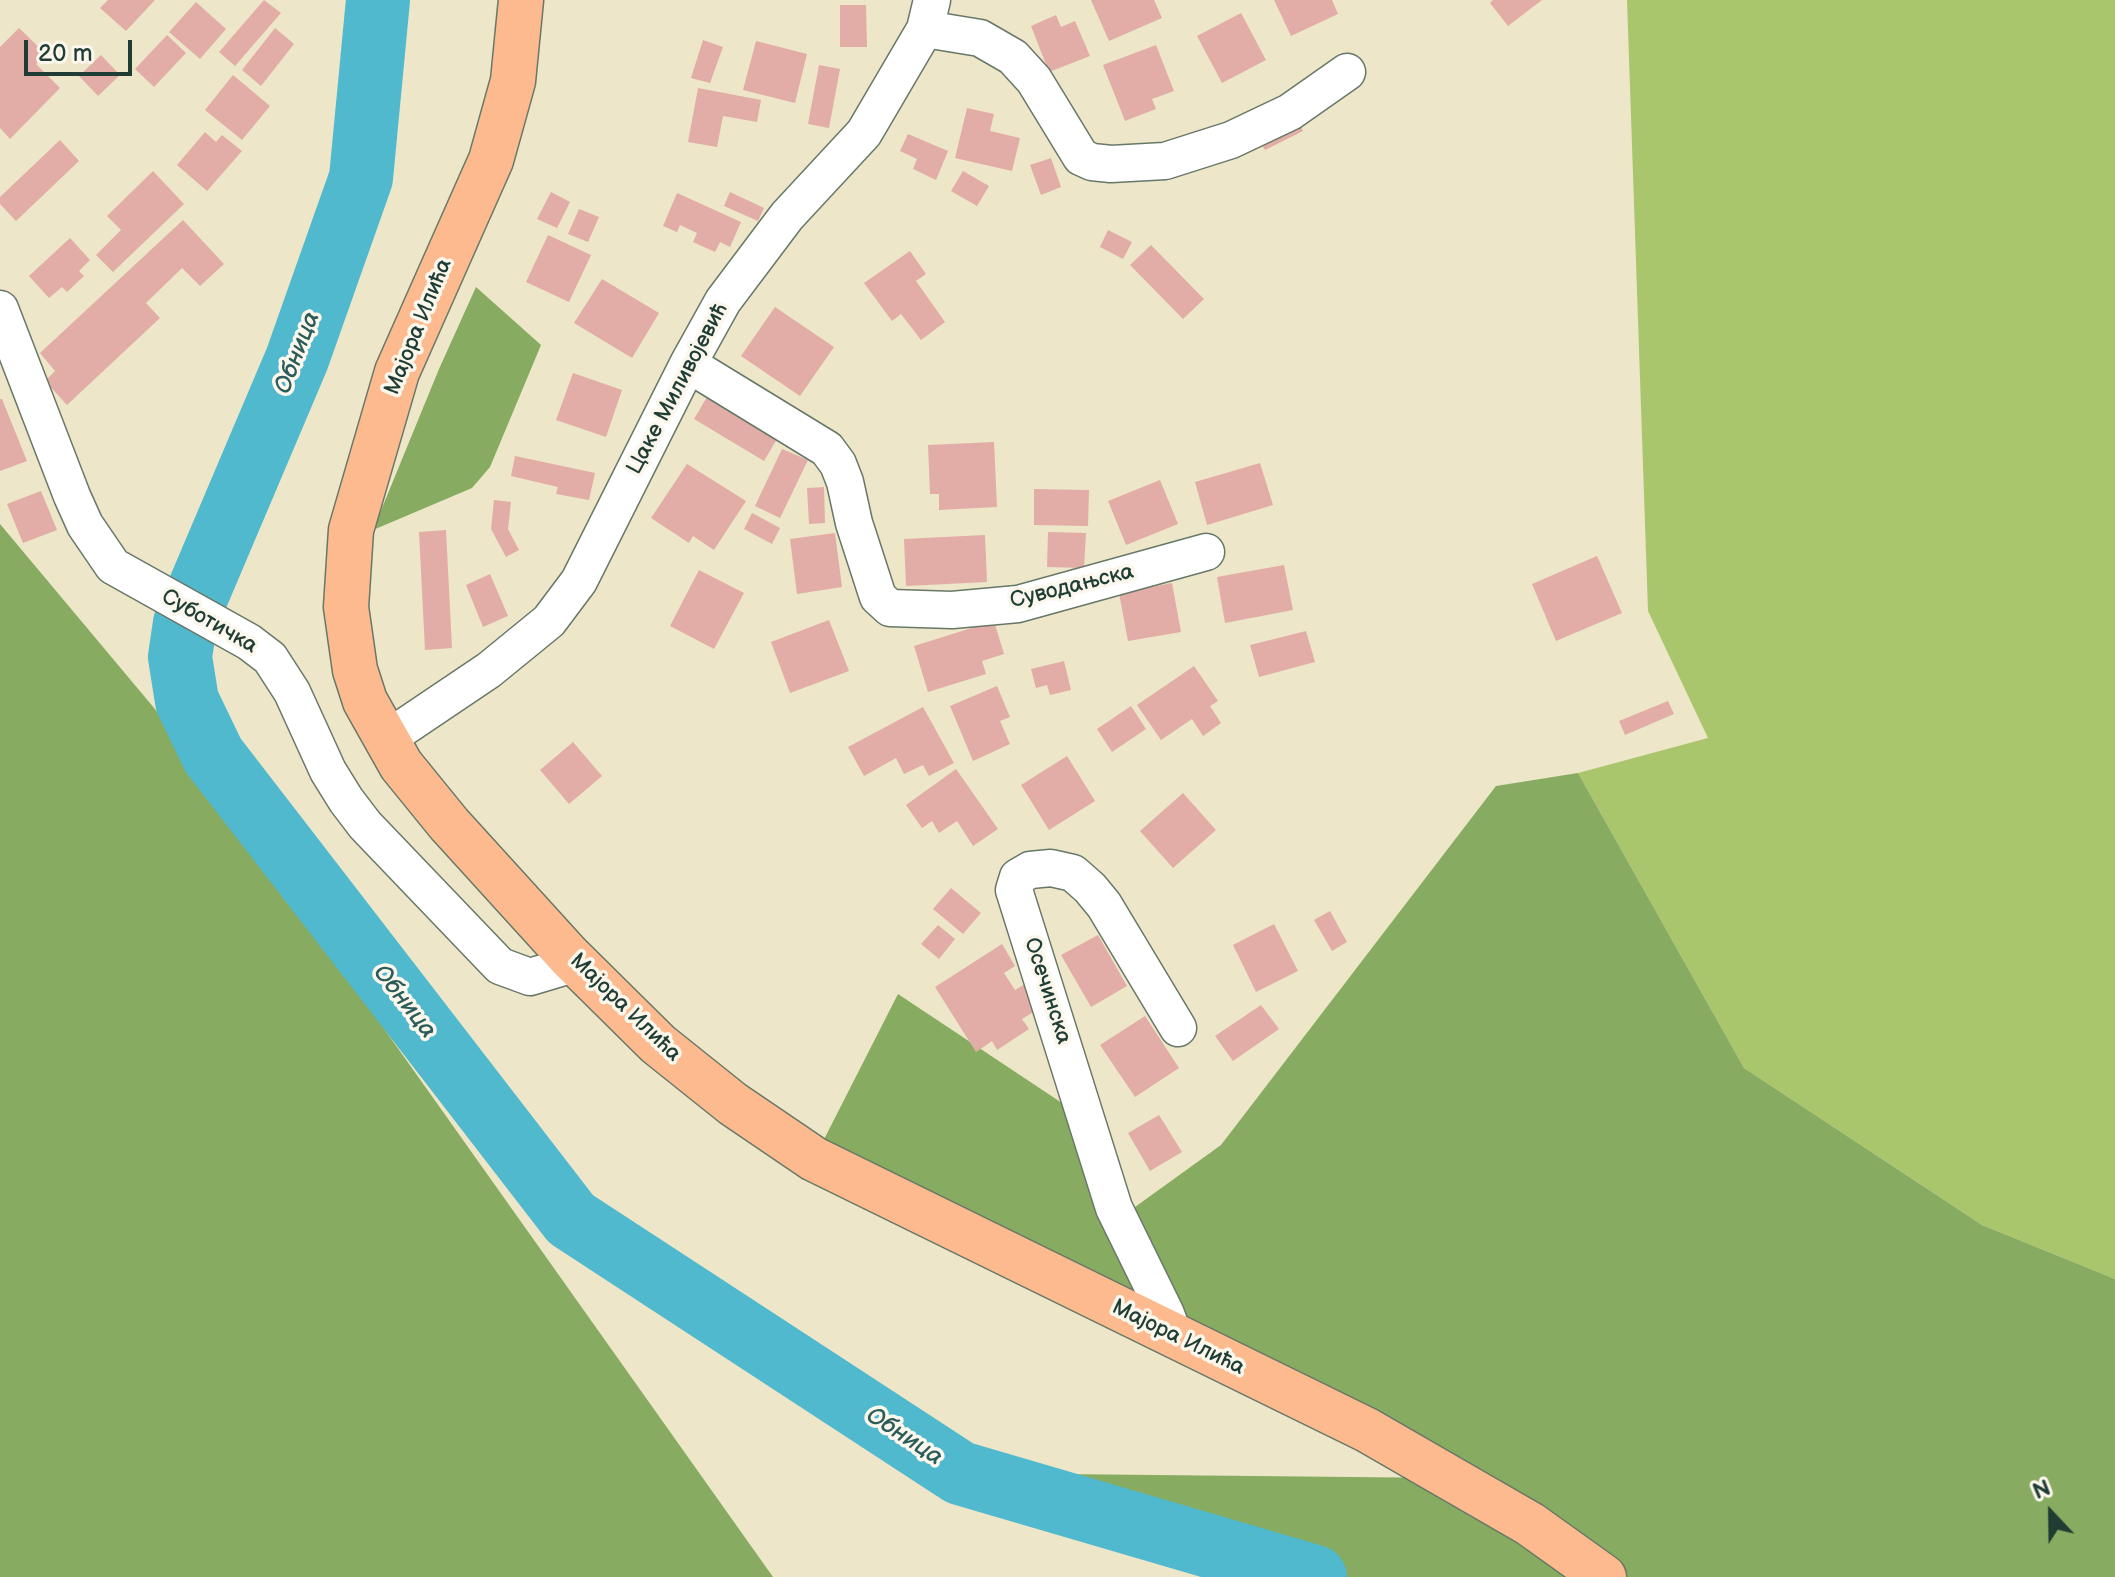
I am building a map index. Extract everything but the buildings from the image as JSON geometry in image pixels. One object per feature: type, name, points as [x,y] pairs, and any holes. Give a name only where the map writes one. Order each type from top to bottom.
[{"type":"main road","name":"Мајора Илића","points":[[521,0],[513,81],[491,160],[397,372],[351,530],[346,607],[355,670],[365,701],[401,765],[449,824],[569,956],[658,1044],[733,1104],[814,1159],[1367,1430],[1530,1524],[1604,1577]]},
{"type":"street","name":"Цаке Миливојевић","points":[[385,740],[489,670],[549,621],[586,568],[723,301],[787,216],[864,133],[928,14]]},
{"type":"street","points":[[928,14],[1013,57],[1034,80],[1073,148],[1081,157],[1092,162],[1165,161],[1231,140],[1290,112],[1347,72]]},
{"type":"street","name":"Суботичка","points":[[0,309],[72,496],[85,525],[113,566],[249,642],[270,658],[282,674],[328,771],[365,825],[500,966],[530,977],[560,968],[569,956]]},
{"type":"street","name":"Суводањска","points":[[688,364],[827,449],[838,464],[845,482],[854,523],[878,597],[890,608],[919,611],[1018,604],[1206,552]]},
{"type":"street","name":"Осечинска","points":[[1167,1334],[1169,1322],[1166,1314],[1114,1208],[1014,890],[1018,877],[1030,870],[1051,868],[1073,873],[1090,888],[1104,905],[1178,1028]]},
{"type":"green space","points":[[1627,0],[2115,0],[2115,1279],[1982,1225],[1744,1068],[1578,773],[1708,738],[1648,611]]},
{"type":"green space","points":[[476,287],[541,345],[490,467],[472,488],[373,530],[439,369]]},
{"type":"green space","points":[[0,524],[170,727],[773,1577],[0,1577]]},
{"type":"green space","points":[[1578,773],[1744,1068],[1982,1225],[2115,1279],[2115,1577],[1315,1577],[960,1473],[1448,1478],[814,1159],[898,994],[1083,1117],[1135,1207],[1221,1145],[1496,786]]},
{"type":"waterway","name":"Обница","points":[[378,0],[361,178],[297,359],[185,623],[180,657],[187,701],[213,755],[571,1219],[960,1473],[1315,1577]]}]
